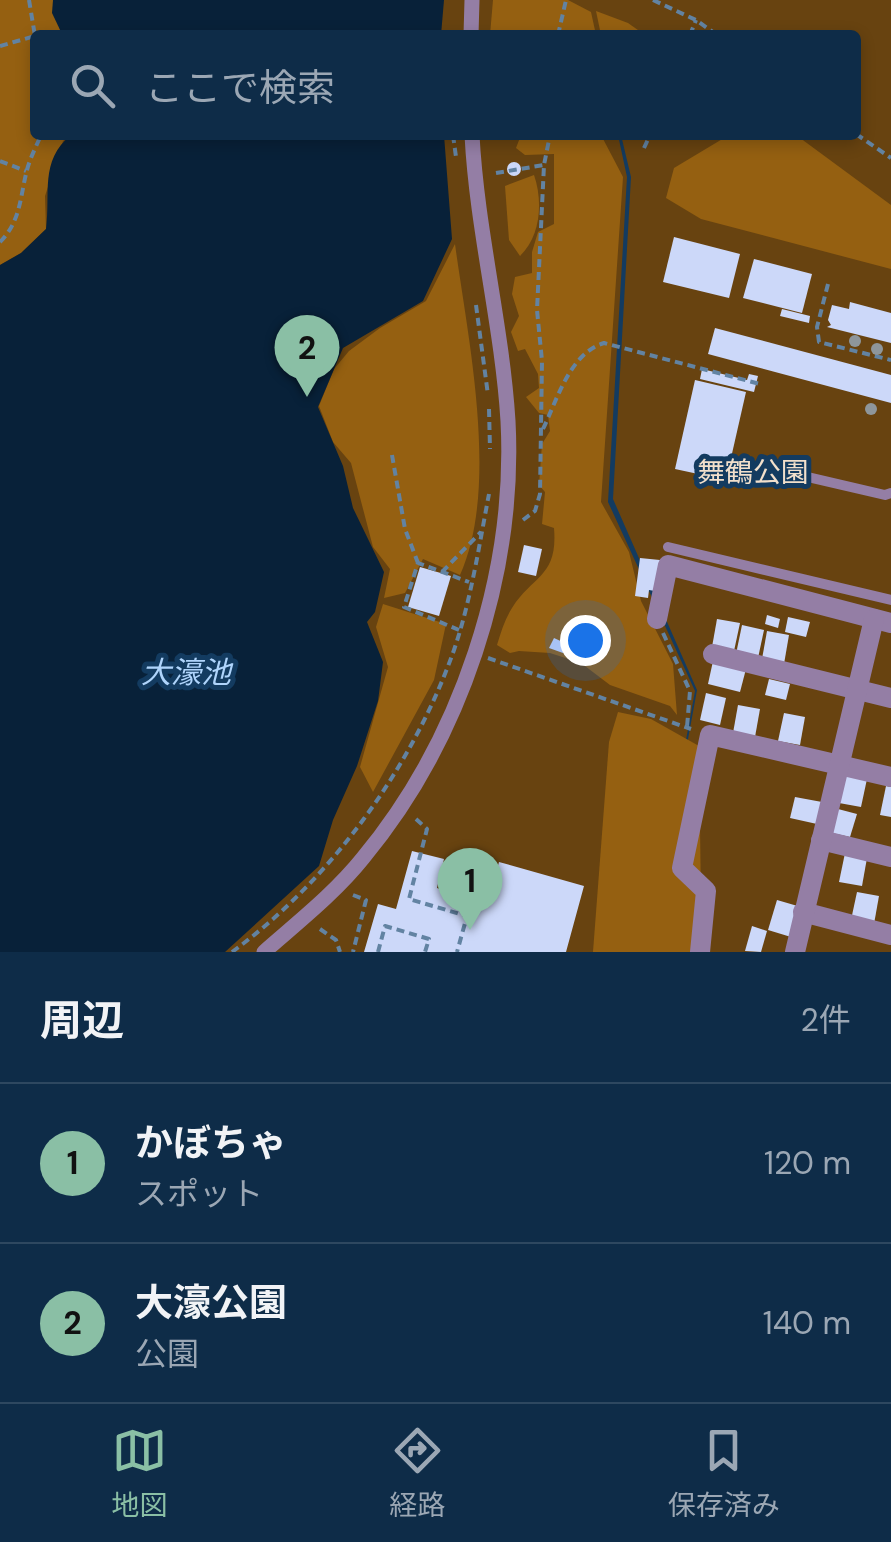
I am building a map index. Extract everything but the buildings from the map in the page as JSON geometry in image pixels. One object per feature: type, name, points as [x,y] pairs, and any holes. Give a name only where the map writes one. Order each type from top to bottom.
[{"type":"street","points":[[472,0],[472,30]]},
{"type":"street","points":[[264,952],[362,860],[395,816],[448,718],[473,662],[487,615],[498,567],[509,468],[508,434],[473,140]]},
{"type":"street","points":[[657,619],[668,565],[883,620],[857,690],[794,952]]},
{"type":"street","points":[[714,654],[891,698]]},
{"type":"street","points":[[700,952],[706,891],[682,868],[710,735],[891,777]]},
{"type":"street","points":[[820,840],[891,858]]},
{"type":"street","points":[[803,912],[891,935]]},
{"type":"lane","points":[[760,466],[885,495],[891,493]]},
{"type":"lane","points":[[668,547],[891,600]]},
{"type":"path","points":[[29,0],[34,30]]},
{"type":"path","points":[[559,30],[566,0]]},
{"type":"path","points":[[654,0],[710,30]]},
{"type":"path","points":[[692,30],[696,20]]},
{"type":"path","points":[[0,46],[30,37]]},
{"type":"path","points":[[861,137],[891,158]]},
{"type":"path","points":[[0,242],[9,233],[21,205],[26,171],[39,140]]},
{"type":"path","points":[[454,140],[458,173]]},
{"type":"path","points":[[523,520],[536,511],[540,494],[542,361],[537,310],[544,165],[549,140]]},
{"type":"path","points":[[644,148],[648,140]]},
{"type":"path","points":[[0,161],[26,171]]},
{"type":"path","points":[[496,173],[544,165]]},
{"type":"path","points":[[828,284],[817,327],[819,342],[891,360]]},
{"type":"path","points":[[473,288],[489,402],[490,450]]},
{"type":"path","points":[[541,434],[574,366],[594,346],[604,343],[760,384]]},
{"type":"path","points":[[392,454],[405,529],[418,563],[404,606],[459,630]]},
{"type":"path","points":[[235,951],[299,896],[342,847],[422,729],[459,630],[491,482]]},
{"type":"path","points":[[442,572],[482,531]]},
{"type":"path","points":[[418,563],[471,583]]},
{"type":"path","points":[[657,619],[690,691],[687,727]]},
{"type":"path","points":[[482,656],[710,735]]},
{"type":"path","points":[[416,819],[427,829],[409,899],[467,916],[457,952]]},
{"type":"path","points":[[353,895],[366,900],[353,952]]},
{"type":"path","points":[[378,952],[385,926],[428,939],[425,952]]},
{"type":"path","points":[[320,928],[336,940],[340,952]]},
{"type":"green space","name":"舞鶴公園","points":[[0,0],[891,0],[891,952],[649,952],[697,690],[613,499],[631,177],[622,140],[861,140],[861,30],[30,30],[30,140],[619,140],[627,177],[608,502],[695,691],[647,952],[0,952]]},
{"type":"shaded area","points":[[0,0],[53,0],[60,30],[30,30],[30,140],[64,140],[45,196],[46,229],[21,253],[0,265]]},
{"type":"shaded area","points":[[493,0],[568,0],[591,12],[595,30],[490,30]]},
{"type":"shaded area","points":[[596,11],[638,30],[600,30]]},
{"type":"shaded area","points":[[519,140],[604,140],[623,177],[601,502],[629,552],[641,601],[673,664],[677,715],[670,706],[610,685],[581,663],[550,653],[510,653],[497,645],[512,608],[548,566],[554,544],[554,528],[542,524],[545,492],[539,485],[542,444],[550,431],[548,415],[539,413],[526,397],[539,388],[538,374],[525,349],[518,351],[511,332],[519,316],[512,294],[515,277],[532,273],[532,252],[538,232],[554,224],[554,154],[525,155],[516,148]]},
{"type":"shaded area","points":[[721,140],[803,140],[891,205],[891,269],[701,219],[666,198],[674,168]]},
{"type":"shaded area","points":[[534,175],[539,196],[538,218],[532,239],[520,256],[509,240],[505,186]]},
{"type":"shaded area","points":[[455,244],[477,412],[478,499],[472,539],[460,575],[423,559],[405,593],[384,598],[390,569],[373,547],[351,463],[333,442],[319,406],[334,369],[349,351],[426,301]]},
{"type":"shaded area","points":[[383,604],[446,624],[434,680],[373,792],[360,767],[388,667],[376,627]]},
{"type":"shaded area","points":[[618,712],[651,719],[699,746],[701,905],[696,952],[593,952],[609,742]]},
{"type":"water","points":[[53,0],[444,0],[441,30],[60,30],[52,13]]},
{"type":"water","name":"大濠池","points":[[66,140],[444,140],[452,239],[423,301],[343,348],[318,407],[343,466],[353,508],[384,572],[375,612],[367,622],[383,662],[378,701],[319,866],[225,952],[0,952],[0,265],[21,253],[46,229],[50,167]]},
{"type":"place","name":"大濠公園","points":[[307,397]]},
{"type":"place","name":"かぼちゃ","points":[[470,930]]}]
